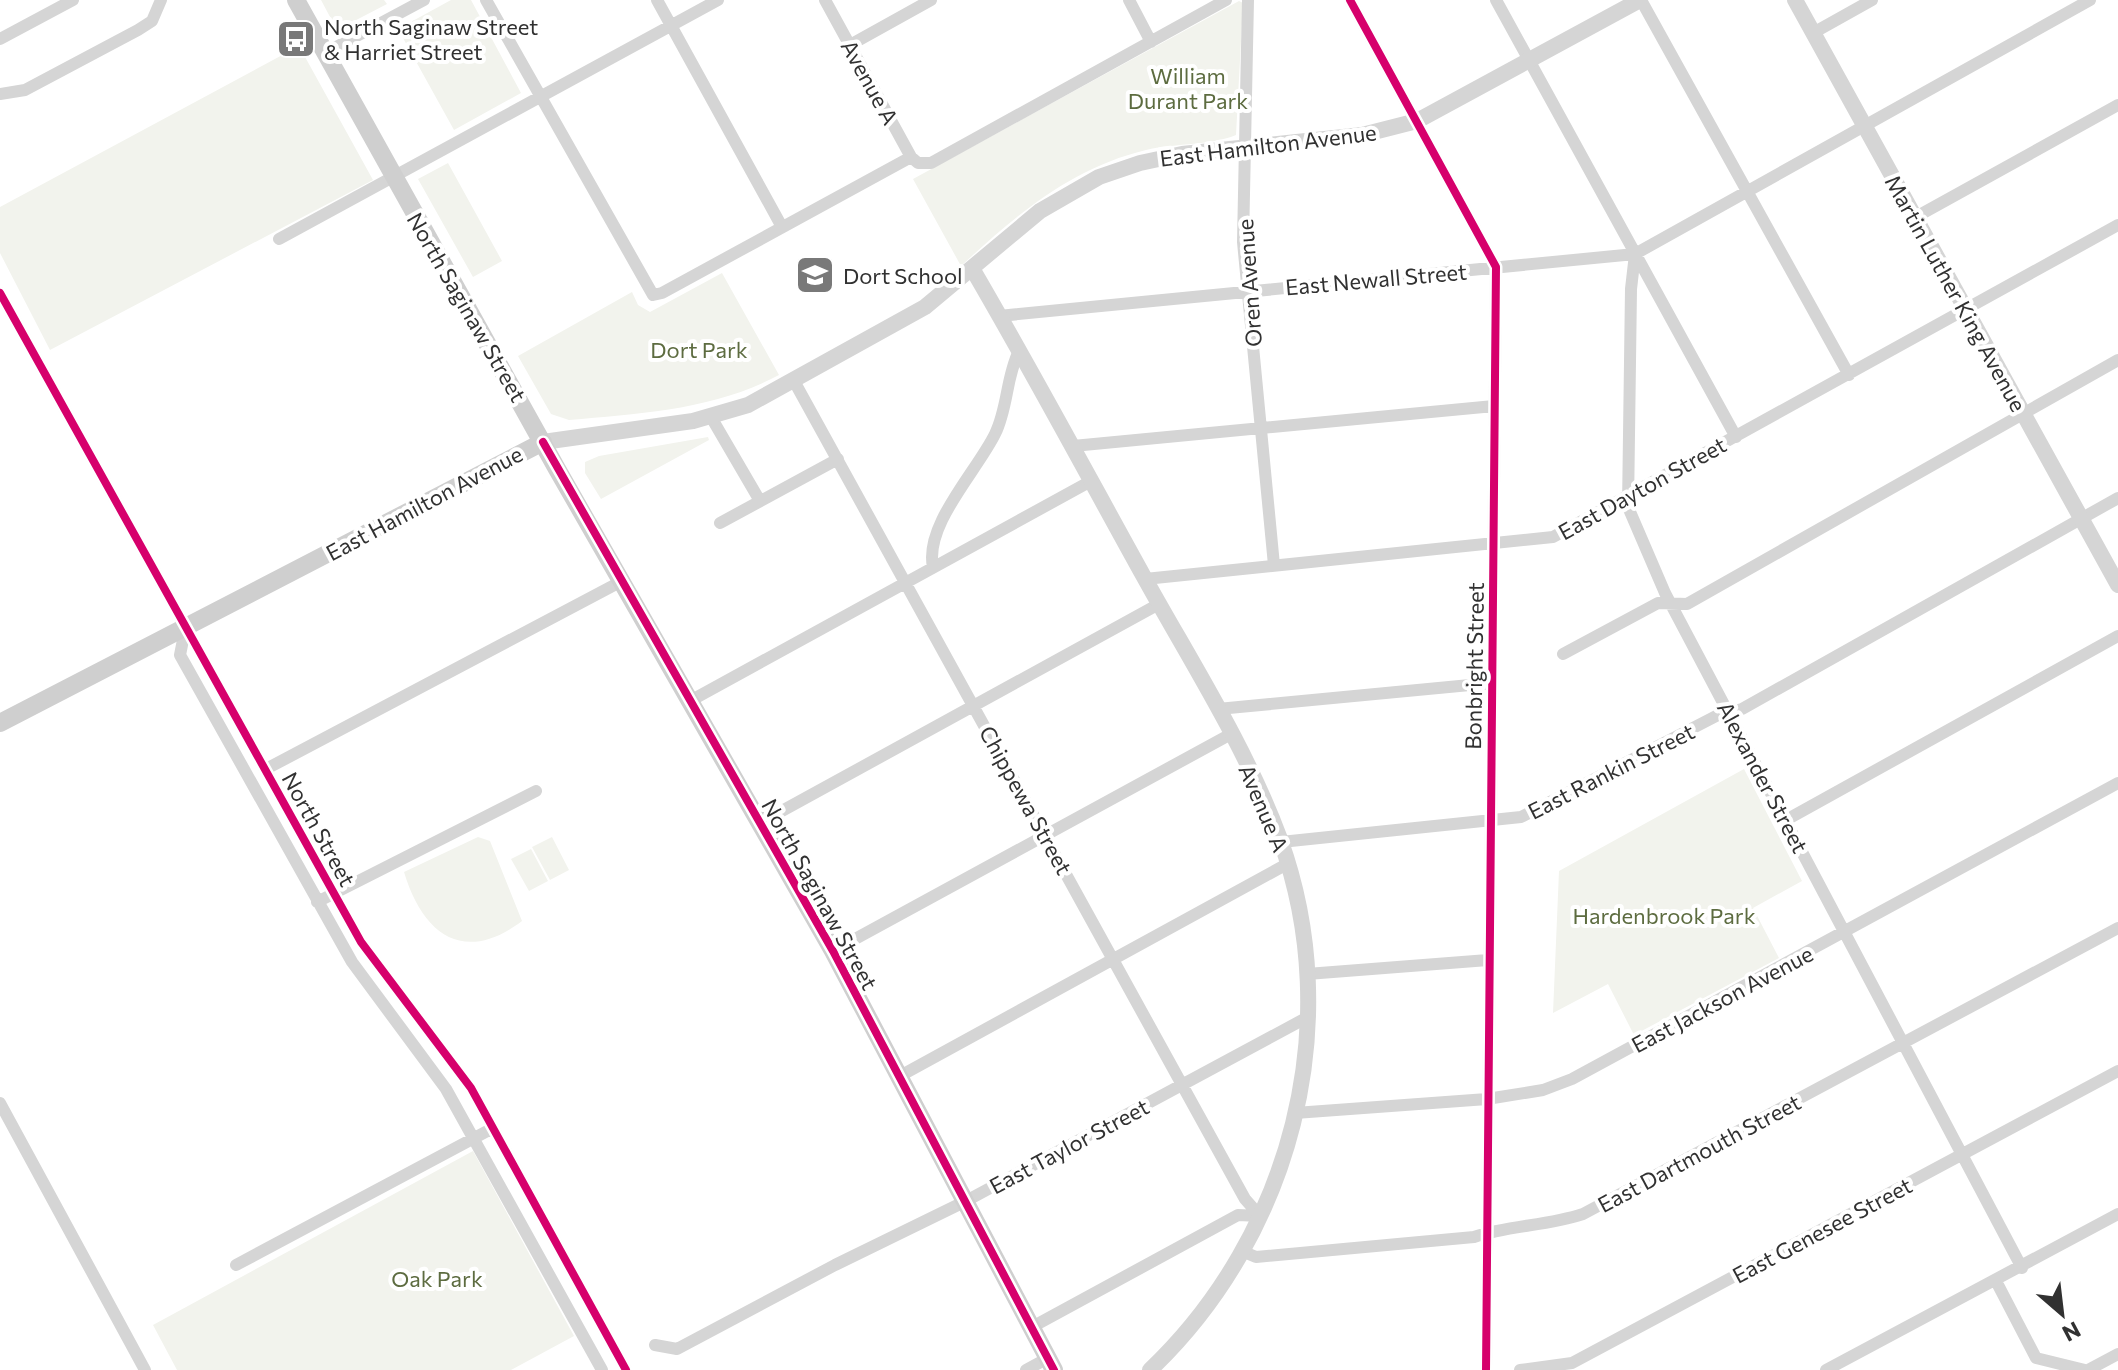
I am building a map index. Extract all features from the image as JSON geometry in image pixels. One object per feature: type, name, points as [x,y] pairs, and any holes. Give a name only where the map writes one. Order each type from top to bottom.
[{"type":"main road","name":"North Saginaw Street","points":[[296,0],[833,951],[1051,1364]]},
{"type":"main road","name":"East Hamilton Avenue","points":[[0,723],[185,630],[543,442]]},
{"type":"street","points":[[0,39],[73,0]]},
{"type":"street","points":[[0,94],[25,90],[147,25],[156,15],[161,0]]},
{"type":"street","points":[[325,53],[424,0]]},
{"type":"street","points":[[486,0],[653,295],[914,160],[931,163],[1226,0]]},
{"type":"street","points":[[657,0],[782,227]]},
{"type":"street","points":[[279,239],[718,0]]},
{"type":"street","name":"Avenue A","points":[[825,0],[914,160]]},
{"type":"street","points":[[850,45],[931,0]]},
{"type":"street","points":[[1129,0],[1151,42]]},
{"type":"street","name":"Oren Avenue","points":[[1248,0],[1243,242],[1274,565]]},
{"type":"street","name":"Bonbright Street","points":[[1350,0],[1496,267],[1486,1370]]},
{"type":"street","points":[[1496,0],[1736,437]]},
{"type":"street","points":[[1640,0],[1849,375]]},
{"type":"street","name":"East Hamilton Avenue","points":[[543,442],[711,417],[748,405],[925,307],[1040,211],[1099,177],[1159,158],[1362,135],[1417,121],[1640,0]]},
{"type":"street","name":"Martin Luther King Avenue","points":[[1795,0],[2118,585]]},
{"type":"street","points":[[1813,33],[1872,0]]},
{"type":"street","name":"East Newall Street","points":[[999,316],[1635,254],[2090,0]]},
{"type":"street","points":[[1914,218],[2118,105]]},
{"type":"street","name":"East Dayton Street","points":[[1145,579],[1553,537],[2118,225]]},
{"type":"street","name":"Alexander Street","points":[[1635,254],[1631,289],[1628,507],[1672,604],[2022,1268]]},
{"type":"street","name":"Avenue A","points":[[973,270],[1231,734],[1281,842],[1303,933],[1308,1017],[1295,1113],[1260,1216],[1244,1252],[1209,1307],[1150,1370]]},
{"type":"street","name":"North Street","points":[[0,293],[334,894],[376,966],[452,1059],[626,1370]]},
{"type":"street","points":[[933,567],[931,554],[941,524],[995,435],[1019,351]]},
{"type":"street","points":[[1563,654],[1658,603],[1687,604],[2118,360]]},
{"type":"street","name":"Chippewa Street","points":[[794,381],[1245,1199],[1260,1216]]},
{"type":"street","points":[[1073,446],[1494,406]]},
{"type":"street","points":[[711,417],[760,501]]},
{"type":"street","points":[[720,523],[838,459]]},
{"type":"street","points":[[690,701],[1091,481]]},
{"type":"street","name":"East Rankin Street","points":[[1281,842],[1521,817],[1729,710],[1742,709],[2118,498]]},
{"type":"street","points":[[266,769],[622,581]]},
{"type":"street","points":[[760,823],[1159,604]]},
{"type":"street","name":"North Street","points":[[185,630],[180,655],[317,902],[387,1014],[430,1065],[474,1138],[602,1370]]},
{"type":"street","points":[[1786,820],[2118,636]]},
{"type":"street","points":[[1218,709],[1491,683]]},
{"type":"street","points":[[833,951],[1231,734]]},
{"type":"street","name":"East Jackson Avenue","points":[[1295,1113],[1487,1099],[1543,1090],[1572,1079],[2118,783]]},
{"type":"street","points":[[317,902],[536,791]]},
{"type":"street","points":[[900,1076],[1287,864]]},
{"type":"street","name":"East Dartmouth Street","points":[[1244,1252],[1256,1257],[1486,1233],[1554,1223],[1583,1214],[2118,928]]},
{"type":"street","points":[[1307,974],[1488,960]]},
{"type":"street","name":"East Taylor Street","points":[[655,1345],[677,1349],[835,1265],[966,1201],[1308,1017]]},
{"type":"street","name":"East Genesee Street","points":[[1520,1370],[1574,1367],[2118,1071]]},
{"type":"street","points":[[0,1103],[145,1370]]},
{"type":"street","points":[[236,1265],[493,1128]]},
{"type":"street","points":[[1826,1370],[2118,1214]]},
{"type":"street","points":[[1032,1327],[1238,1215],[1260,1216]]},
{"type":"street","points":[[1996,1281],[2036,1358],[2086,1370],[2118,1354]]},
{"type":"street","points":[[588,1343],[606,1334]]},
{"type":"street","points":[[1026,1370],[1051,1364]]},
{"type":"green space","points":[[321,0],[384,0],[387,4],[337,30]]},
{"type":"green space","points":[[451,0],[471,0],[521,93],[454,130],[398,29]]},
{"type":"green space","name":"William Durant Park","points":[[1239,1],[1243,3],[1236,135],[1146,150],[1093,169],[1069,181],[1024,212],[961,266],[913,179]]},
{"type":"green space","points":[[299,46],[373,180],[50,350],[0,253],[0,207]]},
{"type":"green space","points":[[448,163],[502,261],[473,277],[418,179]]},
{"type":"green space","name":"Dort Park","points":[[722,273],[779,375],[729,396],[677,408],[569,420],[551,414],[518,356],[632,292],[638,305],[650,312]]},
{"type":"green space","points":[[708,437],[709,440],[601,499],[585,473],[585,462],[599,456]]},
{"type":"green space","name":"Hardenbrook Park","points":[[1744,769],[1802,881],[1753,908],[1779,958],[1634,1035],[1608,984],[1553,1013],[1559,871]]},
{"type":"green space","points":[[478,837],[490,841],[522,921],[482,941],[464,941],[448,937],[434,927],[412,894],[404,872]]},
{"type":"green space","points":[[552,837],[569,870],[550,880],[532,847]]},
{"type":"green space","points":[[531,849],[548,881],[529,891],[511,859]]},
{"type":"green space","name":"Oak Park","points":[[473,1151],[574,1336],[511,1370],[177,1370],[153,1325]]},
{"type":"cycle path","points":[[1350,0],[1496,267],[1486,1370]]},
{"type":"cycle path","points":[[0,293],[361,942],[471,1088],[626,1370]]},
{"type":"cycle path","points":[[543,442],[833,951],[1054,1370]]},
{"type":"place","name":"North Saginaw Street & Harriet Street","points":[[296,39]]},
{"type":"place","name":"Dort School","points":[[815,275]]}]
